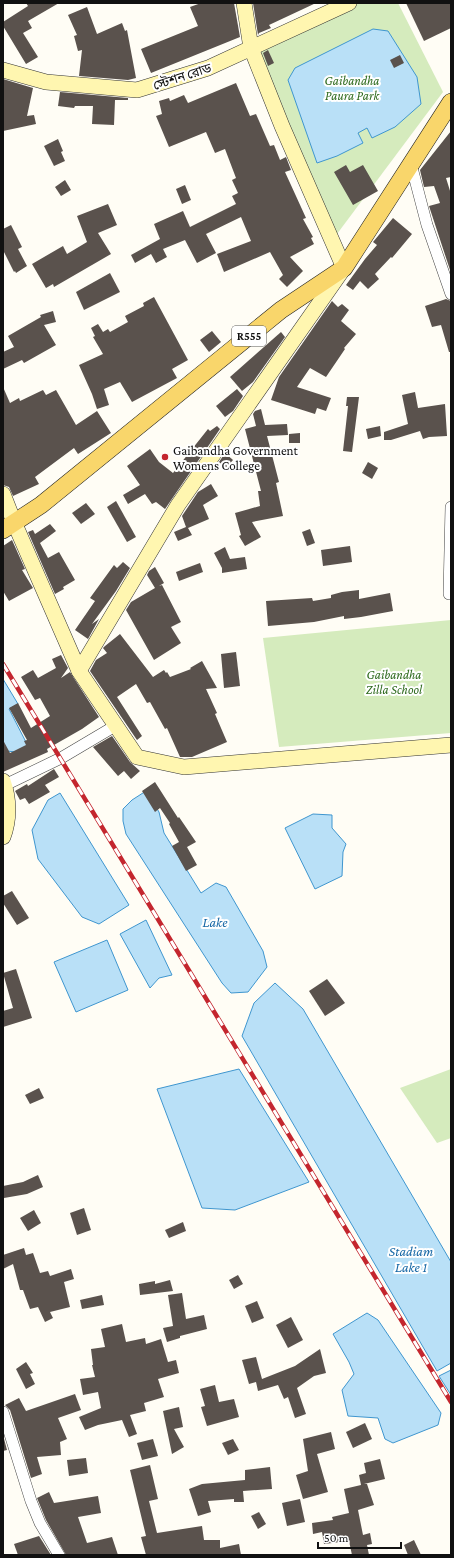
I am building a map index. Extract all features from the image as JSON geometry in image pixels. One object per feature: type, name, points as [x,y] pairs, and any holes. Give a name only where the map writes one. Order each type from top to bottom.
[{"type":"main road","name":"R555","points":[[8,526],[41,505],[281,310],[344,268],[451,102]]},
{"type":"street","points":[[79,670],[178,505],[344,268],[282,126],[251,48],[244,3]]},
{"type":"street","name":"স্টেশন রোড","points":[[3,70],[46,82],[137,90],[208,68],[349,3]]},
{"type":"street","points":[[411,164],[427,225],[451,294]]},
{"type":"street","points":[[3,494],[8,526],[79,670],[137,757],[184,767],[451,746]]},
{"type":"street","points":[[449,594],[451,507]]},
{"type":"street","points":[[3,837],[8,826],[8,794],[4,783],[61,758],[115,726]]},
{"type":"street","points":[[3,1412],[31,1501],[40,1523],[59,1555]]},
{"type":"green space","name":"Gaibandha Paura Park","points":[[358,3],[398,3],[443,92],[334,238],[254,49]]},
{"type":"green space","name":"Gaibandha Zilla School","points":[[451,620],[451,733],[279,747],[263,638]]},
{"type":"green space","points":[[451,1069],[451,1138],[437,1143],[400,1088]]},
{"type":"water","points":[[373,29],[388,31],[417,77],[421,104],[395,127],[372,138],[367,128],[358,133],[363,143],[337,156],[317,163],[288,80],[295,68]]},
{"type":"water","points":[[3,679],[18,704],[9,709],[28,746],[18,752],[5,751],[3,745]]},
{"type":"water","name":"Lake","points":[[146,791],[159,812],[164,833],[201,893],[216,883],[226,887],[263,951],[267,967],[248,992],[231,993],[222,983],[126,834],[123,821],[123,809],[132,800]]},
{"type":"water","points":[[60,793],[129,905],[99,924],[82,917],[38,859],[32,830],[48,800]]},
{"type":"water","points":[[313,814],[332,815],[332,828],[346,844],[343,852],[342,876],[315,889],[285,828]]},
{"type":"water","points":[[146,920],[172,975],[159,978],[150,988],[120,934]]},
{"type":"water","points":[[107,940],[128,990],[76,1012],[54,962]]},
{"type":"water","name":"Stadiam Lake 1","points":[[275,983],[303,1009],[451,1262],[451,1363],[437,1371],[242,1036],[254,1003]]},
{"type":"water","points":[[239,1069],[309,1182],[235,1210],[202,1208],[157,1089]]},
{"type":"water","points":[[367,1313],[378,1320],[441,1413],[438,1425],[393,1443],[385,1439],[378,1418],[348,1416],[342,1390],[354,1374],[333,1334]]},
{"type":"water","points":[[451,1370],[451,1395],[439,1376]]},
{"type":"building","points":[[26,3],[59,3],[28,21],[32,28],[23,33],[38,57],[26,64],[3,26],[3,22],[28,6]]},
{"type":"building","points":[[201,3],[234,3],[240,37],[151,73],[141,49],[198,26],[190,7]]},
{"type":"building","points":[[253,3],[316,3],[269,25],[271,28],[259,33],[258,35]]},
{"type":"building","points":[[406,3],[451,3],[451,28],[424,41]]},
{"type":"building","points":[[87,7],[97,34],[122,23],[125,31],[127,30],[136,78],[128,80],[79,76],[82,50],[78,51],[74,36],[77,35],[68,15]]},
{"type":"building","points":[[268,50],[274,63],[268,66],[263,53]]},
{"type":"building","points":[[400,55],[404,63],[394,68],[390,60]]},
{"type":"building","points":[[3,79],[33,88],[27,116],[34,115],[36,124],[3,131]]},
{"type":"building","points":[[236,83],[250,116],[256,114],[270,146],[274,145],[280,160],[286,157],[291,170],[285,172],[306,218],[303,219],[313,237],[311,238],[314,244],[290,257],[303,271],[287,287],[279,279],[283,275],[270,252],[224,272],[217,254],[251,241],[241,217],[206,234],[216,253],[197,263],[185,240],[163,249],[167,257],[156,263],[151,254],[135,263],[131,255],[160,239],[154,224],[183,211],[190,227],[236,204],[232,196],[238,193],[232,180],[236,178],[225,149],[215,153],[206,132],[169,147],[156,116],[162,114],[159,101],[169,98],[170,101],[184,95],[188,103]]},
{"type":"building","points":[[60,92],[128,98],[128,100],[115,100],[114,125],[92,124],[93,106],[75,106],[74,108],[58,106]]},
{"type":"building","points":[[451,131],[451,177],[446,178],[451,194],[451,273],[429,206],[440,203],[434,186],[424,187],[420,170]]},
{"type":"building","points":[[58,139],[65,161],[54,166],[44,146]]},
{"type":"building","points":[[346,165],[350,172],[363,165],[378,191],[353,205],[334,172]]},
{"type":"building","points":[[65,180],[71,190],[61,196],[55,187]]},
{"type":"building","points":[[185,185],[191,200],[182,204],[176,189]]},
{"type":"building","points":[[108,204],[117,225],[98,233],[111,254],[54,287],[53,284],[46,288],[32,264],[63,246],[67,254],[87,242],[77,216]]},
{"type":"building","points":[[393,218],[412,234],[392,258],[391,257],[375,274],[379,279],[368,289],[360,281],[353,290],[346,285],[377,245],[373,242]]},
{"type":"building","points":[[11,225],[22,247],[18,249],[27,266],[16,273],[15,271],[14,272],[3,250],[3,229]]},
{"type":"building","points":[[110,273],[120,292],[84,310],[76,292]]},
{"type":"building","points":[[154,297],[188,360],[172,369],[177,378],[132,402],[120,382],[104,389],[109,405],[97,409],[79,365],[103,354],[93,337],[95,336],[91,328],[98,324],[103,332],[108,329],[110,332],[128,322],[125,316],[144,306],[143,303]]},
{"type":"building","points":[[446,299],[451,301],[451,352],[449,352],[441,325],[432,327],[425,306]]},
{"type":"building","points":[[332,301],[338,307],[342,304],[349,310],[341,321],[356,334],[344,348],[345,349],[326,377],[310,368],[297,387],[331,398],[326,411],[317,408],[315,414],[271,400],[279,377]]},
{"type":"building","points":[[53,311],[56,322],[44,325],[56,345],[24,363],[22,360],[3,369],[3,352],[14,347],[8,336],[41,317],[40,315]]},
{"type":"building","points":[[212,331],[221,342],[209,352],[200,340]]},
{"type":"building","points":[[281,332],[285,337],[253,382],[242,391],[230,377]]},
{"type":"building","points":[[3,387],[10,403],[19,398],[20,401],[43,390],[46,395],[56,390],[76,425],[97,411],[111,433],[78,454],[74,448],[35,477],[39,484],[13,496],[9,487],[3,485]]},
{"type":"building","points":[[237,389],[243,396],[233,411],[225,417],[216,406]]},
{"type":"building","points":[[415,392],[418,408],[445,404],[447,436],[429,437],[423,439],[420,431],[391,440],[384,440],[384,432],[408,424],[402,395]]},
{"type":"building","points":[[347,397],[359,397],[352,452],[343,451],[348,406],[346,406]]},
{"type":"building","points":[[261,409],[265,425],[287,424],[288,435],[267,436],[279,482],[276,483],[283,516],[252,522],[261,537],[245,546],[239,536],[241,535],[235,513],[260,506],[258,491],[261,491],[245,429],[256,426],[253,414],[255,411]]},
{"type":"building","points":[[217,426],[220,429],[165,509],[156,502],[152,504],[145,494],[128,504],[123,495],[140,485],[127,466],[150,449],[159,462],[173,473],[208,429],[210,431]]},
{"type":"building","points":[[380,426],[381,436],[368,439],[366,429]]},
{"type":"building","points":[[300,433],[300,443],[289,443],[289,434]]},
{"type":"building","points":[[225,453],[233,460],[226,468],[219,462]]},
{"type":"building","points":[[368,462],[378,468],[372,479],[362,473]]},
{"type":"building","points":[[211,484],[218,496],[203,505],[209,519],[188,528],[192,535],[178,541],[174,532],[186,527],[182,516],[198,492]]},
{"type":"building","points":[[116,501],[136,537],[127,542],[107,507]]},
{"type":"building","points":[[86,503],[95,514],[81,524],[72,513]]},
{"type":"building","points":[[50,524],[56,531],[40,543],[48,558],[59,552],[75,580],[55,594],[28,532],[33,530],[35,534]]},
{"type":"building","points":[[310,529],[315,543],[307,546],[302,532]]},
{"type":"building","points":[[12,540],[25,569],[22,570],[33,588],[9,601],[3,591],[3,546]]},
{"type":"building","points":[[350,546],[352,562],[323,566],[321,550]]},
{"type":"building","points":[[225,547],[230,559],[245,557],[247,569],[222,573],[222,568],[214,553]]},
{"type":"building","points":[[123,562],[130,568],[116,591],[92,624],[99,619],[88,639],[75,630],[95,601],[90,598],[114,565],[117,568]]},
{"type":"building","points":[[200,563],[203,572],[179,581],[176,572]]},
{"type":"building","points":[[155,567],[164,583],[159,586],[162,585],[181,622],[171,627],[181,643],[154,660],[126,610],[131,602],[155,588],[147,575],[149,571]]},
{"type":"building","points":[[359,590],[359,599],[390,593],[393,611],[361,617],[344,619],[344,616],[314,622],[268,626],[266,601],[312,598],[313,601],[331,598],[331,595],[342,592]]},
{"type":"building","points":[[120,634],[153,677],[164,670],[170,677],[191,669],[190,668],[202,661],[217,688],[206,689],[217,713],[215,714],[227,742],[192,757],[180,757],[167,728],[165,729],[150,702],[147,703],[136,684],[117,697],[142,736],[137,740],[90,671],[96,660],[107,653],[103,648]]},
{"type":"building","points":[[236,652],[240,686],[224,688],[221,654]]},
{"type":"building","points":[[61,655],[68,668],[61,678],[70,672],[99,717],[82,729],[47,749],[48,752],[3,772],[3,740],[10,753],[26,745],[24,741],[27,740],[9,708],[18,703],[31,728],[50,716],[40,698],[35,700],[21,677],[33,670],[38,678],[56,668],[52,659]]},
{"type":"building","points":[[112,736],[130,762],[140,771],[131,779],[124,771],[118,776],[93,747]]},
{"type":"building","points":[[54,769],[59,777],[45,785],[50,792],[29,804],[25,798],[20,800],[15,791],[27,784],[28,786]]},
{"type":"building","points":[[155,782],[178,818],[179,817],[196,842],[187,847],[197,865],[186,871],[172,846],[179,842],[169,824],[170,823],[160,808],[155,812],[142,791]]},
{"type":"building","points":[[12,891],[29,918],[17,925],[3,903],[3,896]]},
{"type":"building","points":[[16,969],[32,1018],[3,1027],[3,1011],[13,1008],[3,973]]},
{"type":"building","points":[[327,979],[345,1003],[325,1016],[309,991]]},
{"type":"building","points":[[39,1088],[44,1098],[30,1104],[25,1095]]},
{"type":"building","points":[[38,1175],[43,1187],[27,1194],[4,1198],[3,1186],[23,1182]]},
{"type":"building","points":[[84,1208],[91,1230],[77,1235],[70,1213]]},
{"type":"building","points":[[34,1210],[41,1223],[28,1231],[20,1218]]},
{"type":"building","points":[[183,1222],[186,1231],[169,1238],[165,1230]]},
{"type":"building","points":[[24,1248],[26,1255],[33,1253],[40,1273],[48,1271],[50,1276],[71,1269],[74,1279],[64,1282],[70,1307],[50,1312],[53,1318],[45,1322],[38,1307],[30,1309],[23,1290],[20,1290],[13,1264],[3,1269],[3,1255]]},
{"type":"building","points":[[238,1275],[243,1284],[234,1289],[229,1280]]},
{"type":"building","points":[[170,1280],[173,1291],[140,1295],[139,1284],[155,1281],[155,1284]]},
{"type":"building","points":[[182,1293],[186,1319],[204,1315],[207,1329],[180,1336],[180,1338],[167,1342],[163,1328],[173,1326],[168,1295]]},
{"type":"building","points":[[102,1295],[104,1305],[82,1309],[80,1300]]},
{"type":"building","points":[[257,1301],[264,1318],[252,1323],[245,1306]]},
{"type":"building","points":[[291,1317],[303,1340],[288,1348],[276,1325]]},
{"type":"building","points":[[122,1324],[126,1342],[145,1338],[146,1344],[161,1339],[168,1362],[176,1360],[179,1373],[158,1379],[164,1397],[144,1403],[146,1411],[130,1415],[137,1434],[129,1437],[122,1420],[98,1425],[85,1430],[79,1417],[101,1408],[98,1392],[83,1395],[80,1379],[95,1377],[92,1365],[91,1349],[105,1347],[101,1329]]},
{"type":"building","points":[[320,1349],[326,1373],[314,1376],[297,1388],[306,1414],[295,1418],[288,1397],[284,1399],[278,1385],[258,1391],[256,1382],[249,1384],[242,1360],[256,1357],[262,1379],[295,1366]]},
{"type":"building","points":[[26,1362],[33,1373],[30,1374],[35,1384],[26,1389],[16,1369]]},
{"type":"building","points":[[215,1385],[219,1402],[234,1399],[239,1417],[207,1426],[201,1407],[205,1406],[200,1389]]},
{"type":"building","points":[[75,1394],[81,1410],[58,1418],[67,1439],[60,1442],[61,1455],[37,1457],[42,1474],[31,1478],[10,1410],[5,1405],[19,1398],[26,1411]]},
{"type":"building","points":[[179,1407],[183,1427],[174,1429],[184,1447],[172,1454],[163,1411]]},
{"type":"building","points":[[365,1423],[372,1439],[353,1448],[346,1432]]},
{"type":"building","points":[[331,1432],[335,1449],[317,1454],[328,1492],[303,1499],[296,1475],[308,1471],[303,1439]]},
{"type":"building","points":[[3,1435],[7,1450],[3,1451]]},
{"type":"building","points":[[153,1439],[158,1456],[142,1460],[137,1443]]},
{"type":"building","points":[[233,1439],[239,1450],[228,1455],[222,1443]]},
{"type":"building","points":[[86,1458],[88,1473],[69,1476],[67,1460]]},
{"type":"building","points":[[380,1459],[385,1479],[364,1484],[367,1484],[374,1505],[358,1510],[363,1535],[370,1533],[372,1544],[367,1545],[369,1555],[352,1555],[349,1541],[324,1544],[322,1532],[313,1534],[312,1523],[333,1520],[332,1517],[349,1513],[344,1489],[361,1485],[359,1475],[366,1473],[364,1463]]},
{"type":"building","points":[[150,1465],[158,1499],[149,1501],[157,1533],[202,1526],[204,1540],[220,1540],[220,1548],[239,1544],[241,1555],[146,1555],[141,1537],[146,1536],[130,1470]]},
{"type":"building","points":[[270,1467],[272,1489],[243,1491],[244,1502],[234,1502],[234,1499],[208,1501],[211,1512],[198,1516],[189,1489],[202,1484],[245,1480],[245,1470]]},
{"type":"building","points":[[49,1492],[54,1503],[98,1496],[101,1513],[78,1517],[87,1543],[112,1537],[118,1555],[66,1555],[46,1520],[37,1498]]},
{"type":"building","points":[[300,1499],[305,1522],[287,1526],[282,1503]]},
{"type":"building","points":[[259,1512],[266,1524],[258,1529],[251,1516]]},
{"type":"building","points":[[39,1536],[51,1555],[18,1555],[14,1544]]},
{"type":"building","points":[[414,1540],[421,1555],[408,1555],[404,1545]]},
{"type":"railway","points":[[3,664],[451,1402]]},
{"type":"place","name":"Gaibandha Government Womens College","points":[[165,457]]}]
